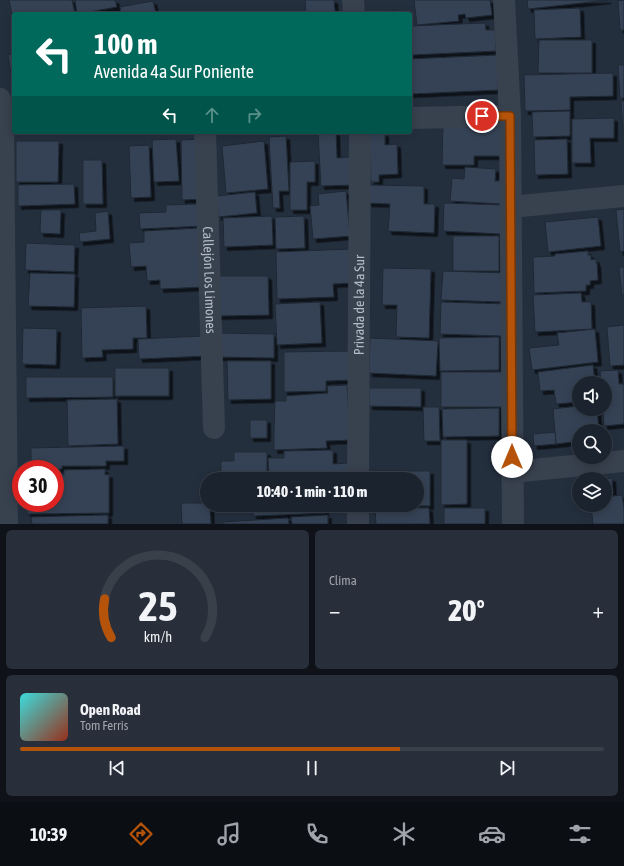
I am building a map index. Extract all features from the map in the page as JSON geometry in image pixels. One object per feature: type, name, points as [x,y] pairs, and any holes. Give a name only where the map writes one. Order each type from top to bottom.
[{"type":"street","points":[[353,0],[354,12]]},
{"type":"street","points":[[504,0],[510,116],[513,524]]},
{"type":"street","points":[[0,99],[6,129],[7,524]]},
{"type":"street","points":[[412,118],[510,116]]},
{"type":"street","name":"Callejón Los Limones","points":[[205,134],[214,428]]},
{"type":"street","name":"Privada de la 4a Sur","points":[[358,472],[360,134]]},
{"type":"street","points":[[511,207],[624,196]]},
{"type":"street","points":[[512,472],[624,461]]},
{"type":"street","points":[[358,512],[358,524]]},
{"type":"building","points":[[9,0],[72,0],[75,12],[12,12],[12,15]]},
{"type":"building","points":[[75,0],[115,0],[117,7],[88,12],[77,12]]},
{"type":"building","points":[[305,0],[334,0],[335,12],[306,12]]},
{"type":"building","points":[[414,0],[490,0],[492,15],[466,18],[465,14],[458,15],[459,21],[417,25]]},
{"type":"building","points":[[527,0],[608,0],[528,9]]},
{"type":"building","points":[[624,0],[624,30],[620,30],[618,1]]},
{"type":"building","points":[[153,1],[156,12],[121,12],[120,7]]},
{"type":"building","points":[[580,8],[581,37],[535,39],[534,10]]},
{"type":"building","points":[[396,10],[396,12],[385,12]]},
{"type":"building","points":[[485,23],[486,30],[495,30],[496,51],[412,55],[412,26]]},
{"type":"building","points":[[539,40],[592,40],[592,73],[538,73]]},
{"type":"building","points":[[12,54],[12,80],[8,55]]},
{"type":"building","points":[[498,55],[498,90],[412,94],[412,59]]},
{"type":"building","points":[[618,65],[624,65],[624,98],[620,98]]},
{"type":"building","points":[[613,73],[613,96],[570,97],[570,110],[525,111],[524,75]]},
{"type":"building","points":[[621,101],[624,101],[624,132],[623,132]]},
{"type":"building","points":[[570,111],[570,136],[533,137],[532,112]]},
{"type":"building","points":[[614,118],[614,138],[590,138],[591,163],[572,163],[572,119]]},
{"type":"building","points":[[443,123],[503,125],[503,156],[474,156],[474,165],[442,165]]},
{"type":"building","points":[[318,134],[336,134],[337,158],[350,157],[352,185],[321,186]]},
{"type":"building","points":[[369,134],[385,134],[385,145],[397,144],[398,174],[379,175],[379,182],[371,182]]},
{"type":"building","points":[[286,136],[289,191],[279,191],[280,208],[273,208],[269,137]]},
{"type":"building","points":[[176,139],[179,181],[154,182],[152,140]]},
{"type":"building","points":[[201,139],[203,199],[182,200],[181,140]]},
{"type":"building","points":[[567,139],[568,174],[535,175],[534,140]]},
{"type":"building","points":[[16,141],[59,141],[58,182],[16,182]]},
{"type":"building","points":[[264,141],[268,189],[226,193],[222,146]]},
{"type":"building","points":[[149,145],[151,197],[131,198],[129,146]]},
{"type":"building","points":[[83,160],[102,160],[103,204],[83,204]]},
{"type":"building","points":[[315,161],[315,182],[307,182],[307,210],[290,210],[290,162]]},
{"type":"building","points":[[465,167],[496,169],[495,181],[502,181],[501,204],[450,201],[452,178],[464,179]]},
{"type":"building","points":[[74,184],[75,204],[18,206],[18,185]]},
{"type":"building","points":[[368,185],[424,186],[424,204],[435,204],[434,233],[388,231],[390,204],[368,203]]},
{"type":"building","points":[[346,191],[350,236],[313,239],[310,206],[319,205],[318,194]]},
{"type":"building","points":[[255,192],[257,213],[218,217],[217,196]]},
{"type":"building","points":[[444,203],[503,205],[502,234],[443,231]]},
{"type":"building","points":[[201,204],[202,226],[140,229],[139,213],[166,212],[166,205]]},
{"type":"building","points":[[624,209],[624,251],[620,252],[616,210]]},
{"type":"building","points":[[41,210],[61,210],[60,234],[40,233]]},
{"type":"building","points":[[108,211],[110,239],[80,242],[79,233],[96,231],[95,213]]},
{"type":"building","points":[[272,216],[273,245],[224,247],[223,218]]},
{"type":"building","points":[[304,216],[305,248],[276,249],[275,217]]},
{"type":"building","points":[[598,217],[601,246],[548,252],[545,222]]},
{"type":"building","points":[[200,228],[204,287],[160,289],[160,280],[147,281],[146,266],[131,267],[129,243],[144,242],[144,231]]},
{"type":"building","points":[[453,236],[499,236],[499,271],[453,271]]},
{"type":"building","points":[[26,243],[75,245],[74,272],[25,270]]},
{"type":"building","points":[[352,249],[353,283],[333,284],[334,297],[277,299],[276,252]]},
{"type":"building","points":[[588,251],[588,255],[591,255],[591,260],[596,259],[598,280],[590,281],[590,285],[586,285],[586,291],[534,293],[533,257],[555,256],[555,254]]},
{"type":"building","points":[[619,267],[624,267],[624,295],[622,295]]},
{"type":"building","points":[[383,268],[431,269],[429,338],[396,337],[397,305],[382,305]]},
{"type":"building","points":[[443,271],[505,273],[504,302],[441,300]]},
{"type":"building","points":[[30,273],[75,274],[74,307],[28,306]]},
{"type":"building","points":[[216,276],[268,276],[269,315],[216,316]]},
{"type":"building","points":[[581,293],[582,302],[591,302],[592,329],[535,332],[533,295]]},
{"type":"building","points":[[320,302],[322,343],[277,345],[275,304]]},
{"type":"building","points":[[441,302],[505,304],[503,336],[440,334]]},
{"type":"building","points":[[146,306],[147,338],[133,338],[133,349],[102,350],[103,357],[82,358],[81,308]]},
{"type":"building","points":[[624,325],[624,365],[610,366],[607,327]]},
{"type":"building","points":[[23,328],[57,329],[56,365],[22,364]]},
{"type":"building","points":[[595,329],[598,362],[532,370],[529,348],[559,345],[557,333]]},
{"type":"building","points":[[219,333],[274,334],[274,358],[219,357]]},
{"type":"building","points":[[204,336],[205,356],[139,359],[138,339]]},
{"type":"building","points":[[499,337],[499,370],[440,371],[439,338]]},
{"type":"building","points":[[370,338],[438,341],[436,376],[369,373]]},
{"type":"building","points":[[349,351],[350,380],[326,381],[326,391],[284,392],[284,352]]},
{"type":"building","points":[[227,361],[271,361],[271,399],[228,400]]},
{"type":"building","points":[[593,365],[594,376],[572,376],[572,403],[556,404],[554,390],[540,391],[538,372]]},
{"type":"building","points":[[115,368],[169,368],[169,396],[115,396]]},
{"type":"building","points":[[618,370],[619,384],[624,384],[624,424],[604,424],[603,416],[612,416],[612,376],[600,376],[600,371]]},
{"type":"building","points":[[441,372],[503,372],[503,407],[441,407]]},
{"type":"building","points":[[26,377],[113,377],[113,397],[26,398]]},
{"type":"building","points":[[347,385],[350,440],[326,441],[327,448],[274,450],[275,401],[286,401],[286,396],[328,393],[327,386]]},
{"type":"building","points":[[369,388],[421,388],[421,407],[369,406]]},
{"type":"building","points":[[117,399],[118,444],[68,446],[67,400]]},
{"type":"building","points":[[423,407],[439,407],[440,441],[424,441]]},
{"type":"building","points":[[572,407],[572,416],[598,416],[598,424],[572,424],[572,442],[556,444],[553,409]]},
{"type":"building","points":[[499,408],[499,436],[443,437],[442,409]]},
{"type":"building","points":[[250,420],[267,420],[267,438],[250,438]]},
{"type":"building","points":[[555,432],[556,444],[534,446],[533,434]]},
{"type":"building","points":[[441,440],[467,440],[467,504],[441,505]]},
{"type":"building","points":[[124,446],[124,461],[106,461],[106,466],[64,466],[64,460],[31,460],[31,448]]},
{"type":"building","points":[[333,450],[333,464],[350,463],[351,472],[269,472],[268,458],[284,458],[284,451]]},
{"type":"building","points":[[234,452],[267,452],[267,472],[221,472],[221,461],[234,461]]},
{"type":"building","points":[[105,469],[105,475],[109,474],[109,513],[27,514],[27,512],[64,512],[64,470]]},
{"type":"building","points":[[430,471],[430,506],[424,506],[424,472],[372,472]]},
{"type":"building","points":[[622,495],[624,524],[593,524],[592,512],[612,512],[612,496]]},
{"type":"building","points":[[181,503],[200,503],[200,512],[210,512],[211,524],[182,524]]},
{"type":"building","points":[[424,508],[429,508],[430,524],[376,524],[375,512],[424,512]]},
{"type":"building","points":[[444,508],[485,508],[485,524],[444,524]]},
{"type":"building","points":[[253,512],[325,512],[325,513],[253,516]]},
{"type":"building","points":[[108,515],[108,524],[32,524],[31,517]]},
{"type":"building","points":[[328,515],[328,524],[292,524],[291,517]]},
{"type":"building","points":[[288,518],[289,524],[222,524],[222,522]]},
{"type":"route","points":[[482,116],[510,116],[512,457]]}]
